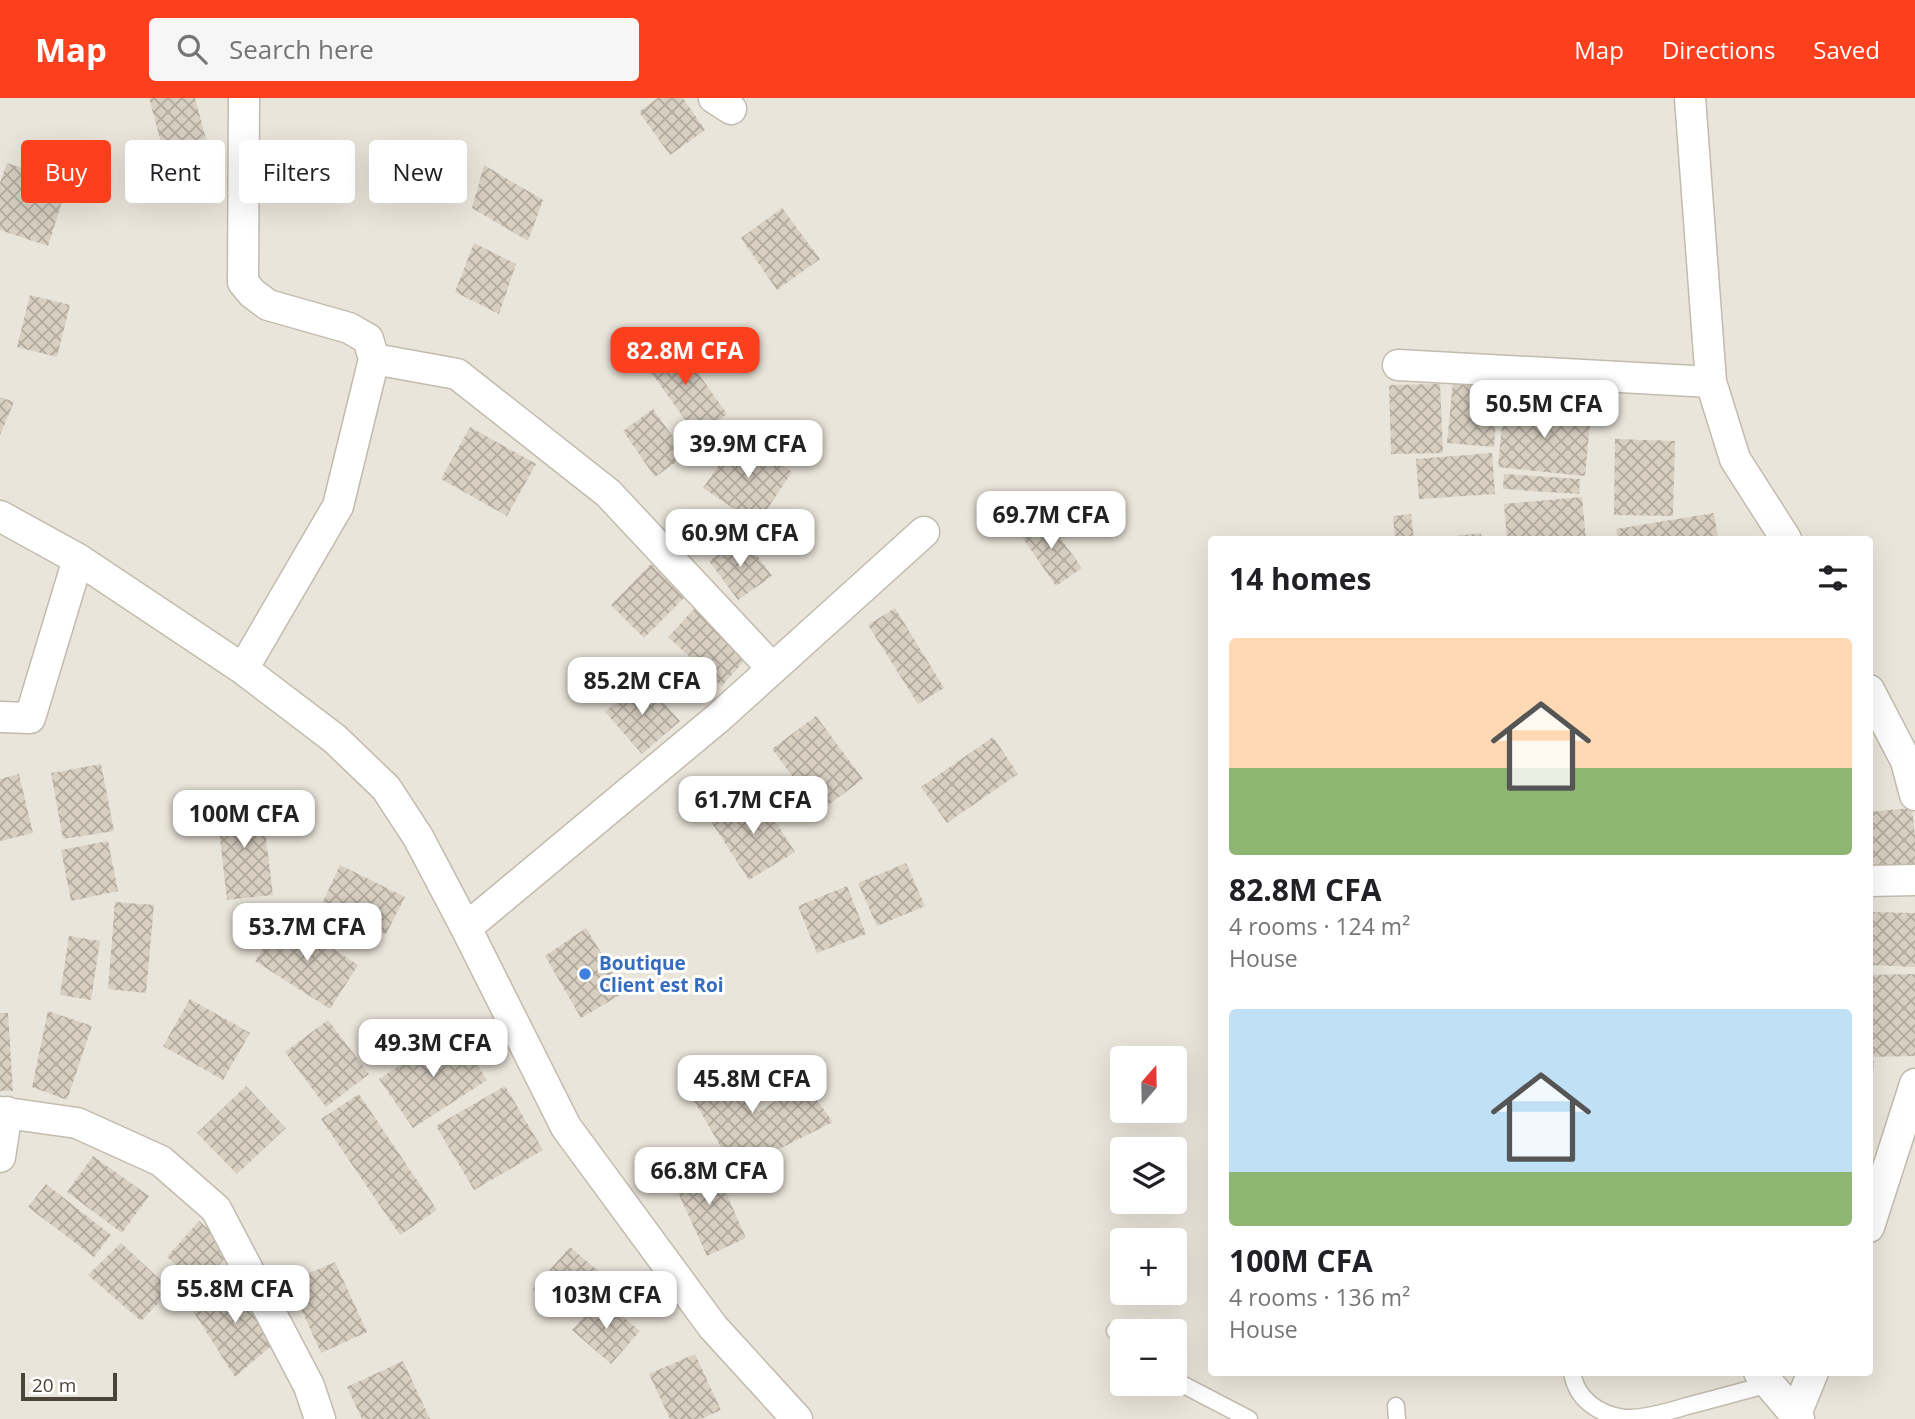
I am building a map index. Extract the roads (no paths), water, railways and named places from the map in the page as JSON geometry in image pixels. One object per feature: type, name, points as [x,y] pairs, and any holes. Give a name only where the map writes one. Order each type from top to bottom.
[{"type":"street","points":[[243,669],[338,506],[374,359],[368,339],[349,328],[268,305],[243,282],[244,98]]},
{"type":"street","points":[[1689,98],[1711,383],[1735,459],[1784,536]]},
{"type":"street","points":[[374,359],[457,374],[608,493],[772,668]]},
{"type":"street","points":[[1398,365],[1711,383]]},
{"type":"street","points":[[0,516],[78,559],[243,669],[335,739],[386,788],[418,837],[566,1127],[713,1327],[797,1419]]},
{"type":"street","points":[[466,928],[718,718],[925,531]]},
{"type":"street","points":[[0,717],[30,718],[78,559]]},
{"type":"street","points":[[1873,698],[1906,761],[1915,795]]},
{"type":"street","points":[[1873,881],[1915,880]]},
{"type":"street","points":[[1873,1215],[1915,1084]]},
{"type":"street","points":[[0,1157],[4,1112],[77,1123],[161,1161],[216,1209],[309,1386],[320,1419]]},
{"type":"street","points":[[1764,1378],[1797,1416],[1812,1376]]},
{"type":"lane","points":[[1573,1376],[1584,1400],[1594,1408],[1624,1418],[1654,1415],[1764,1378]]},
{"type":"lane","points":[[1187,1388],[1249,1419]]},
{"type":"place","name":"Boutique Client est Roi","points":[[585,974]]}]
